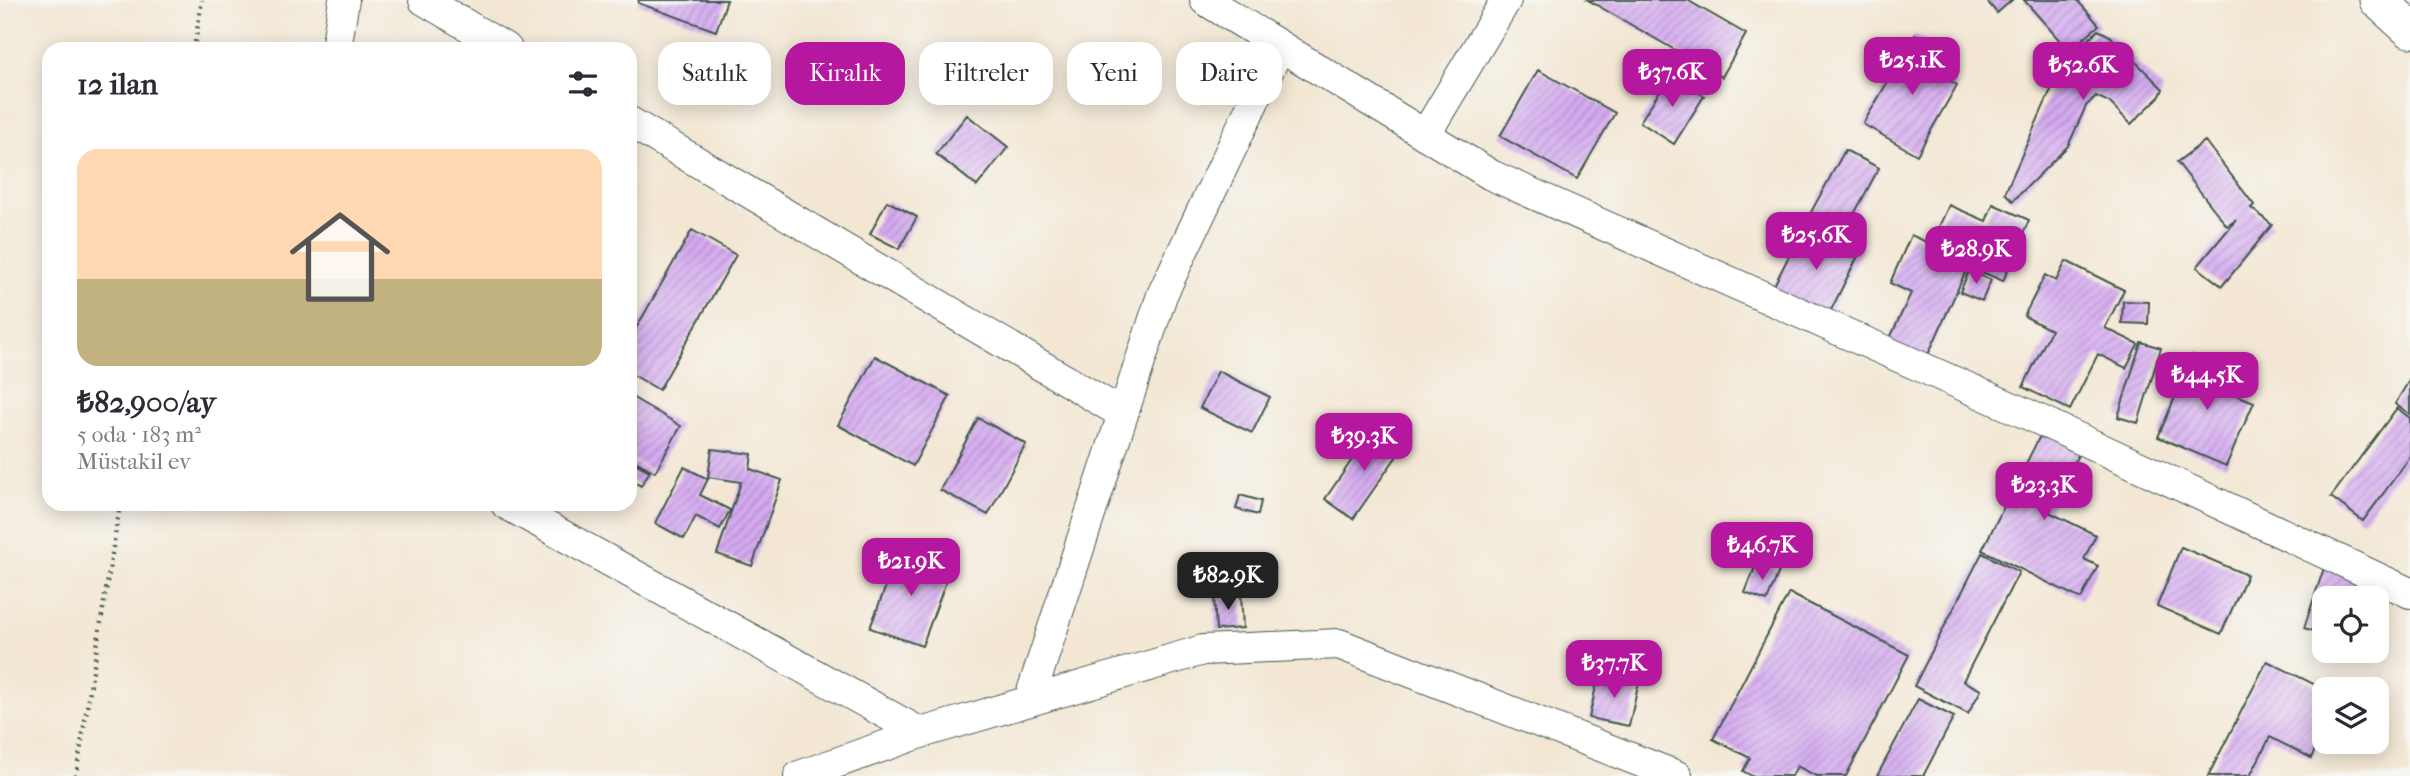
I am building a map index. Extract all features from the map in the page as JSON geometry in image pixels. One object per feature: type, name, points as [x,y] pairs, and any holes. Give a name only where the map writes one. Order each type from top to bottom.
[{"type":"street","points":[[337,42],[344,0]]},
{"type":"street","points":[[424,0],[495,42]]},
{"type":"street","points":[[1205,0],[1272,42]]},
{"type":"street","points":[[1424,135],[1506,0]]},
{"type":"street","points":[[2378,0],[2410,29]]},
{"type":"street","points":[[1282,48],[1491,176],[2029,415],[2410,593]]},
{"type":"street","points":[[1029,701],[1162,295],[1252,105]]},
{"type":"street","points":[[637,126],[1123,414]]},
{"type":"street","points":[[519,511],[921,733]]},
{"type":"street","points":[[799,776],[921,733],[1203,650],[1339,644],[1677,776]]},
{"type":"path","points":[[195,42],[202,0]]},
{"type":"path","points":[[76,776],[119,511]]},
{"type":"building","points":[[639,0],[727,0],[716,31],[638,3]]},
{"type":"building","points":[[1588,0],[1687,0],[1746,34],[1722,77]]},
{"type":"building","points":[[1986,0],[2012,0],[1997,13]]},
{"type":"building","points":[[2024,0],[2077,0],[2099,25],[2069,51]]},
{"type":"building","points":[[2098,30],[2110,36],[2163,89],[2160,96],[2131,124],[2109,102],[2096,96],[2086,106],[2068,146],[2013,201],[2005,193],[2062,65]]},
{"type":"building","points":[[1915,35],[1948,54],[1936,73],[1957,85],[1917,155],[1863,124]]},
{"type":"building","points":[[1538,70],[1615,113],[1577,179],[1500,136]]},
{"type":"building","points":[[1670,75],[1704,96],[1674,144],[1640,122]]},
{"type":"building","points":[[967,115],[1008,147],[977,186],[936,154]]},
{"type":"building","points":[[2205,141],[2254,205],[2251,208],[2272,225],[2222,286],[2197,267],[2236,220],[2227,226],[2177,162]]},
{"type":"building","points":[[1845,150],[1879,168],[1845,231],[1811,212]]},
{"type":"building","points":[[887,201],[917,217],[899,249],[870,234]]},
{"type":"building","points":[[1993,204],[2029,220],[2003,281],[1968,266],[1923,366],[1885,349],[1911,293],[1890,283],[1911,235],[1931,244],[1949,205],[1986,221]]},
{"type":"building","points":[[1808,219],[1863,246],[1823,326],[1768,297]]},
{"type":"building","points":[[692,230],[736,255],[659,390],[637,377],[637,327]]},
{"type":"building","points":[[2066,261],[2124,290],[2105,328],[2138,344],[2126,368],[2098,354],[2070,410],[2023,387],[2051,330],[2024,316],[2045,275],[2056,281]]},
{"type":"building","points":[[1969,271],[1991,280],[1982,301],[1960,292]]},
{"type":"building","points":[[2123,301],[2149,302],[2148,324],[2122,323]]},
{"type":"building","points":[[2141,342],[2161,348],[2138,423],[2118,417]]},
{"type":"building","points":[[2193,355],[2242,375],[2234,394],[2254,402],[2226,466],[2158,437]]},
{"type":"building","points":[[875,356],[950,396],[913,466],[838,425]]},
{"type":"building","points":[[1218,371],[1270,397],[1252,433],[1200,408]]},
{"type":"building","points":[[2410,379],[2410,414],[2395,404]]},
{"type":"building","points":[[637,400],[681,426],[655,472],[637,462]]},
{"type":"building","points":[[2397,408],[2410,418],[2410,457],[2363,521],[2331,497]]},
{"type":"building","points":[[978,418],[1026,444],[988,515],[940,490]]},
{"type":"building","points":[[1374,428],[1403,447],[1353,519],[1325,499]]},
{"type":"building","points":[[2043,430],[2081,449],[2049,512],[2096,535],[2084,559],[2098,566],[2081,599],[1982,550]]},
{"type":"building","points":[[712,449],[752,454],[750,469],[782,480],[752,566],[717,554],[741,482],[708,477]]},
{"type":"building","points":[[637,464],[650,471],[641,486],[637,484]]},
{"type":"building","points":[[684,467],[708,479],[700,495],[730,510],[720,529],[696,516],[684,539],[655,523]]},
{"type":"building","points":[[1240,495],[1261,501],[1258,515],[1236,509]]},
{"type":"building","points":[[2181,547],[2247,575],[2221,634],[2157,606]]},
{"type":"building","points":[[900,549],[951,568],[922,646],[870,628]]},
{"type":"building","points":[[1982,553],[2019,572],[1963,681],[1981,690],[1968,714],[1914,686]]},
{"type":"building","points":[[2329,553],[2394,575],[2389,590],[2389,586],[2318,586]]},
{"type":"building","points":[[1757,562],[1779,571],[1767,601],[1745,593]]},
{"type":"building","points":[[1789,593],[1909,655],[1846,776],[1816,776],[1797,766],[1792,776],[1752,776],[1743,771],[1750,758],[1713,739]]},
{"type":"building","points":[[1241,594],[1243,628],[1216,630],[1214,595]]},
{"type":"building","points":[[2312,604],[2312,630],[2304,628]]},
{"type":"building","points":[[2267,661],[2312,683],[2311,758],[2270,737],[2250,776],[2208,776]]},
{"type":"building","points":[[1599,673],[1639,682],[1629,726],[1589,718]]},
{"type":"building","points":[[1918,699],[1954,717],[1923,776],[1877,776]]}]
